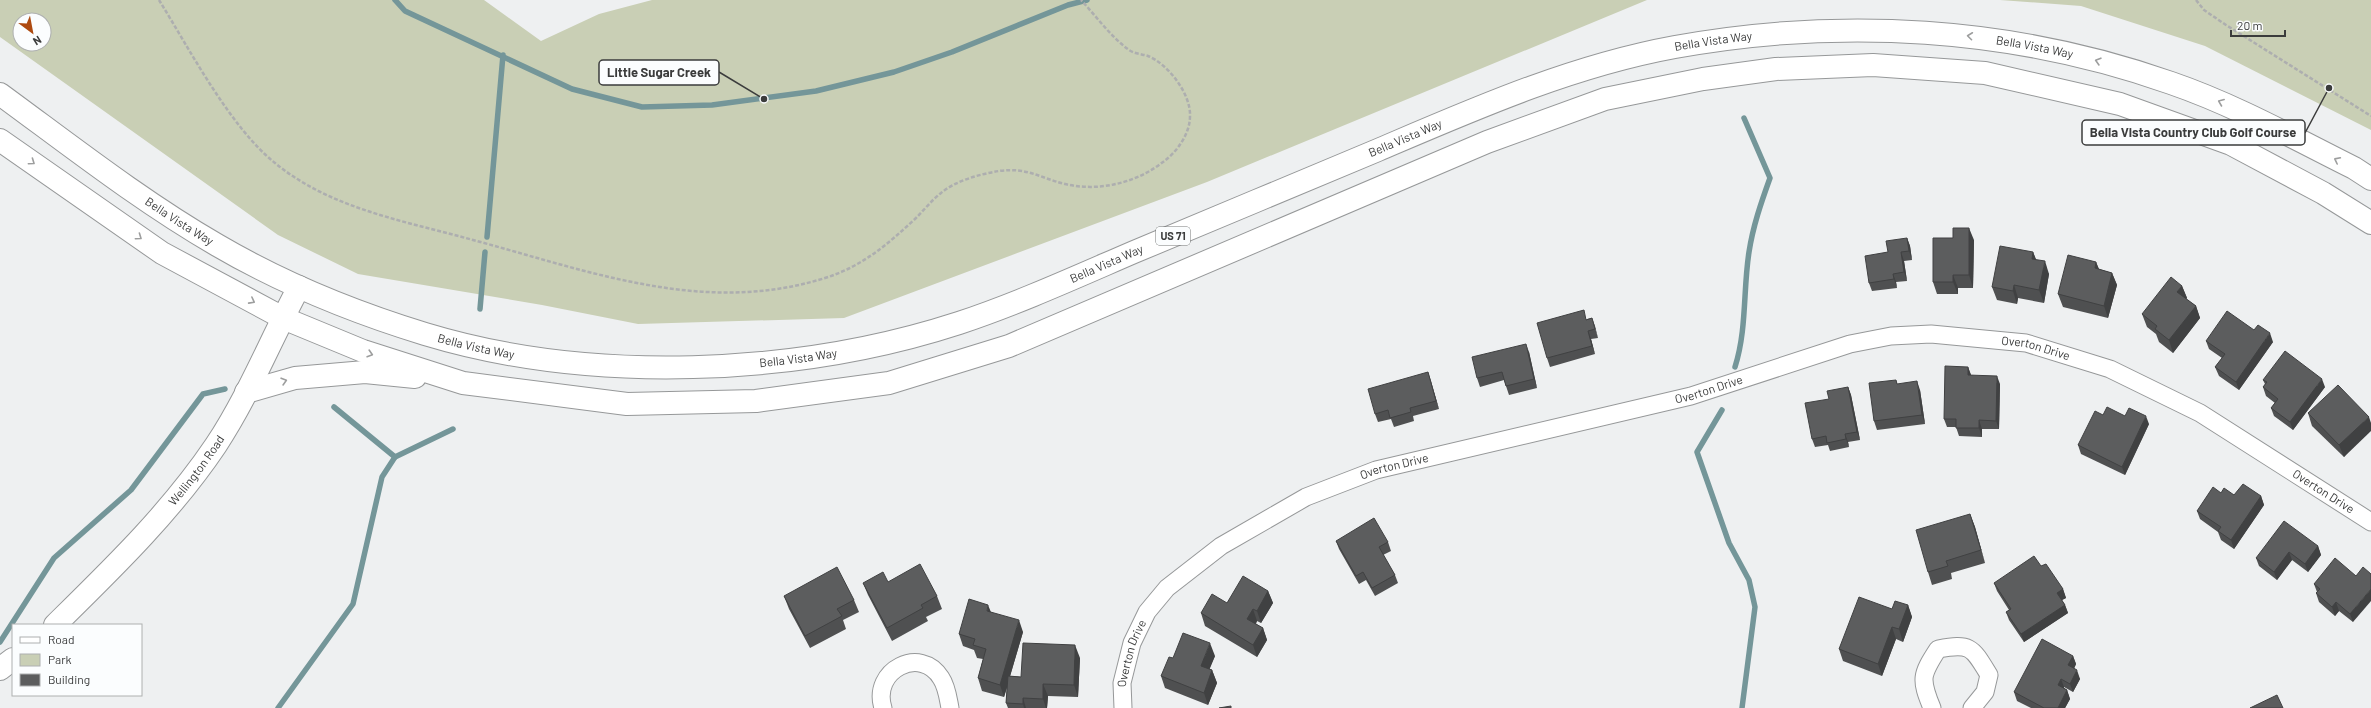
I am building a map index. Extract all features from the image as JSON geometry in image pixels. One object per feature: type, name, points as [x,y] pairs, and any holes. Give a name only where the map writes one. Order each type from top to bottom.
[{"type":"main road","name":"Bella Vista Way","points":[[0,94],[158,209],[222,248],[299,287],[333,302],[428,335],[492,350],[558,360],[659,368],[758,364],[858,350],[958,323],[1046,290],[1479,107],[1574,72],[1672,47],[1781,32],[1870,29],[1971,35],[2073,54],[2169,82],[2237,109],[2354,168],[2371,179]]},
{"type":"main road","points":[[246,392],[295,378],[365,372],[627,404],[756,401],[889,382],[1009,346],[1487,142],[1605,99],[1704,79],[1776,69],[1873,66],[1985,73],[2120,104],[2231,144],[2323,193],[2371,224]]},
{"type":"main road","points":[[0,140],[162,253],[283,318],[364,351],[463,383]]},
{"type":"main road","name":"Wellington Road","points":[[56,624],[110,571],[169,506],[216,444],[246,392],[299,287]]},
{"type":"main road","points":[[0,669],[12,660]]},
{"type":"street","name":"Overton Drive","points":[[1123,708],[1122,683],[1132,643],[1147,612],[1167,588],[1221,546],[1306,497],[1376,470],[1691,396],[1850,344],[1891,336],[1931,334],[2026,343],[2110,369],[2200,413],[2371,522]]},
{"type":"street","points":[[1932,708],[1924,690],[1924,671],[1938,649],[1960,645],[1971,649],[1988,676],[1985,692],[1972,708]]},
{"type":"street","points":[[883,708],[880,700],[881,689],[885,679],[892,670],[902,665],[913,663],[924,665],[933,670],[940,677],[945,687],[950,708]]},
{"type":"path","points":[[159,0],[228,110],[251,138],[272,161],[297,180],[327,197],[368,212],[567,267],[635,284],[710,293],[764,292],[825,278],[863,263],[887,245],[942,192],[963,181],[991,173],[1022,170],[1066,184],[1094,186],[1123,184],[1152,171],[1170,158],[1185,138],[1190,115],[1185,93],[1171,73],[1151,57],[1132,52],[1119,42],[1081,0]]},
{"type":"path","points":[[2196,0],[2204,10],[2226,25],[2371,116]]},
{"type":"green space","points":[[0,0],[484,0],[541,41],[599,14],[652,0],[1647,0],[1207,182],[844,318],[638,324],[542,305],[358,274],[278,235],[21,52],[52,52],[52,12],[12,12],[12,46],[0,37]]},
{"type":"green space","points":[[2000,0],[2371,0],[2371,130],[2205,46],[2081,6]]},
{"type":"building","points":[[1953,228],[1969,228],[1969,275],[1953,275],[1953,282],[1933,282],[1933,238],[1953,238]]},
{"type":"building","points":[[1907,238],[1909,251],[1901,252],[1904,272],[1893,274],[1894,279],[1869,283],[1865,256],[1888,252],[1886,241]]},
{"type":"building","points":[[2000,246],[2033,252],[2032,259],[2045,261],[2039,290],[2014,285],[2013,291],[1992,287]]},
{"type":"building","points":[[2068,255],[2096,262],[2095,268],[2112,273],[2104,306],[2058,294]]},
{"type":"building","points":[[2171,277],[2182,286],[2177,292],[2196,306],[2169,340],[2155,329],[2157,326],[2142,314]]},
{"type":"building","points":[[1584,310],[1586,320],[1592,318],[1595,329],[1588,331],[1592,346],[1547,358],[1537,323]]},
{"type":"building","points":[[2227,311],[2254,330],[2258,325],[2270,333],[2236,382],[2215,367],[2225,354],[2206,341]]},
{"type":"building","points":[[1526,344],[1534,379],[1506,386],[1502,372],[1477,378],[1472,357]]},
{"type":"building","points":[[2285,351],[2322,379],[2290,422],[2271,408],[2278,399],[2263,387],[2267,382],[2263,380]]},
{"type":"building","points":[[1945,366],[1968,367],[1968,375],[1997,376],[1996,421],[1979,420],[1979,428],[1956,428],[1956,419],[1944,419]]},
{"type":"building","points":[[1428,372],[1436,401],[1410,408],[1411,412],[1390,418],[1388,410],[1375,414],[1368,389]]},
{"type":"building","points":[[1896,380],[1897,384],[1917,381],[1922,415],[1874,421],[1869,383]]},
{"type":"building","points":[[2338,385],[2369,417],[2339,445],[2308,413]]},
{"type":"building","points":[[1848,387],[1857,432],[1845,434],[1846,439],[1827,443],[1826,436],[1812,439],[1805,403],[1829,399],[1827,391]]},
{"type":"building","points":[[2107,407],[2125,416],[2129,408],[2146,416],[2122,467],[2078,445],[2095,411],[2103,415]]},
{"type":"building","points":[[2243,484],[2261,496],[2231,540],[2218,531],[2221,527],[2197,511],[2213,487],[2221,493],[2224,488],[2234,495]]},
{"type":"building","points":[[1970,514],[1981,550],[1946,561],[1948,566],[1928,572],[1916,530]]},
{"type":"building","points":[[1374,518],[1388,542],[1379,547],[1395,575],[1372,588],[1363,572],[1356,576],[1336,541]]},
{"type":"building","points":[[2284,521],[2318,546],[2305,564],[2289,552],[2274,572],[2256,558]]},
{"type":"building","points":[[2034,556],[2041,566],[2046,564],[2063,589],[2057,593],[2065,605],[2021,634],[2006,612],[2011,609],[1994,583]]},
{"type":"building","points":[[2335,558],[2356,576],[2363,567],[2371,574],[2371,589],[2350,614],[2336,602],[2332,607],[2316,593],[2320,589],[2314,584]]},
{"type":"building","points":[[920,564],[937,596],[921,605],[923,608],[887,628],[863,583],[883,572],[888,582]]},
{"type":"building","points":[[837,567],[854,600],[837,609],[842,616],[805,636],[784,596]]},
{"type":"building","points":[[1243,576],[1268,591],[1257,611],[1253,609],[1247,619],[1263,628],[1253,645],[1201,613],[1212,594],[1227,603]]},
{"type":"building","points":[[1859,597],[1892,609],[1895,601],[1908,605],[1899,629],[1892,627],[1878,664],[1839,649]]},
{"type":"building","points":[[969,599],[988,605],[987,611],[1019,620],[1000,685],[978,678],[986,649],[973,645],[975,639],[959,634]]},
{"type":"building","points":[[1183,633],[1210,643],[1201,666],[1212,670],[1204,693],[1161,676],[1169,657],[1173,658]]},
{"type":"building","points":[[2042,639],[2073,656],[2068,665],[2077,670],[2070,684],[2061,679],[2058,685],[2067,690],[2058,708],[2044,708],[2014,692]]},
{"type":"building","points":[[1023,643],[1075,645],[1074,685],[1043,684],[1043,699],[1023,698],[1023,704],[1006,703],[1008,676],[1021,677]]},
{"type":"building","points":[[2277,695],[2283,708],[2250,708]]},
{"type":"building","points":[[1231,706],[1231,708],[1219,708]]},
{"type":"waterway","points":[[395,0],[405,11],[572,89],[642,107],[712,105],[816,91],[894,72],[952,52],[1068,5],[1087,0]]},
{"type":"waterway","points":[[487,237],[503,55]]},
{"type":"waterway","points":[[1735,367],[1739,353],[1743,324],[1747,266],[1751,242],[1770,178],[1744,118]]},
{"type":"waterway","points":[[480,309],[485,252]]},
{"type":"waterway","points":[[0,642],[54,558],[131,490],[203,394],[225,389]]},
{"type":"waterway","points":[[334,407],[395,457]]},
{"type":"waterway","points":[[1722,410],[1697,452],[1729,543],[1749,580],[1755,607],[1742,708]]},
{"type":"waterway","points":[[278,708],[353,604],[382,477],[395,457],[453,429]]},
{"type":"place","name":"Bella Vista Country Club Golf Course","points":[[2329,88]]},
{"type":"place","name":"Little Sugar Creek","points":[[764,99]]}]
